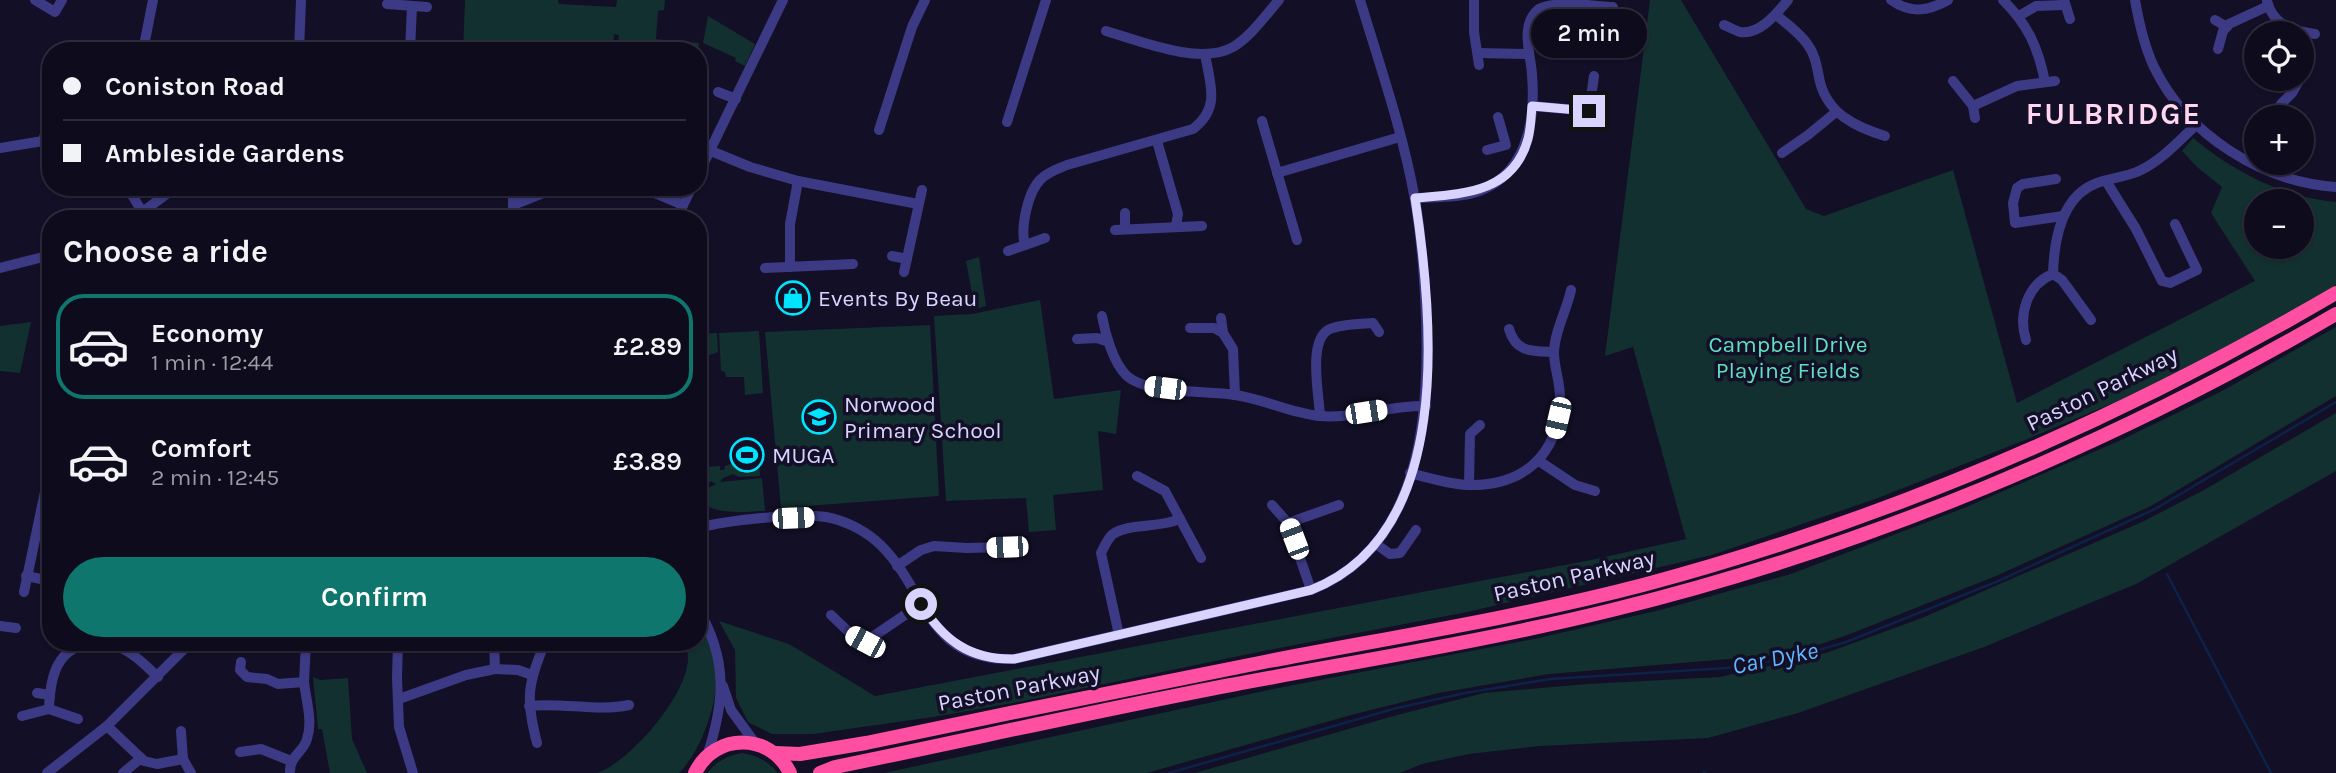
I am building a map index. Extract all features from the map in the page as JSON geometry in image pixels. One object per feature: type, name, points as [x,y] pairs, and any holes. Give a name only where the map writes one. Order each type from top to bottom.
[{"type":"highway","name":"Paston Parkway","points":[[775,752],[800,754],[866,743],[1267,661],[1435,630],[1642,585],[1864,515],[2058,438],[2172,382],[2336,293]]},
{"type":"highway","name":"Paston Parkway","points":[[820,773],[835,767],[1227,686],[1506,634],[1613,610],[1731,577],[1856,536],[1968,494],[2078,447],[2176,400],[2336,314]]},
{"type":"highway","points":[[695,773],[707,756],[729,744],[755,743],[775,752],[790,773]]},
{"type":"street","points":[[35,0],[55,12],[62,0]]},
{"type":"street","points":[[145,42],[153,0]]},
{"type":"street","points":[[299,42],[301,0]]},
{"type":"street","points":[[707,158],[783,0]]},
{"type":"street","points":[[878,130],[912,27],[925,0]]},
{"type":"street","points":[[1007,122],[1046,0]]},
{"type":"street","points":[[1106,31],[1175,51],[1205,54],[1223,51],[1234,46],[1279,0]]},
{"type":"street","points":[[707,526],[731,521],[827,517],[859,529],[874,538],[897,566],[933,624],[953,643],[968,651],[1000,659],[1014,659],[1311,590],[1331,583],[1346,573],[1376,544],[1401,505],[1420,440],[1426,406],[1428,353],[1420,229],[1415,198],[1360,0]]},
{"type":"street","points":[[1474,0],[1474,32],[1479,65]]},
{"type":"street","points":[[1724,25],[1741,32],[1756,29],[1776,15],[1788,0]]},
{"type":"street","points":[[1891,0],[1906,9],[1922,11],[1948,0]]},
{"type":"street","points":[[1973,106],[2017,86],[2050,81],[2039,52],[2019,16],[2003,0]]},
{"type":"street","points":[[2135,0],[2141,33],[2155,68],[2173,96],[2197,124],[2220,144],[2267,172],[2300,182],[2336,187]]},
{"type":"street","points":[[2019,16],[2036,6],[2064,2],[2070,19]]},
{"type":"street","points":[[1415,198],[1472,193],[1491,185],[1506,174],[1522,152],[1528,139],[1532,106],[1532,74],[1527,34],[1531,20],[1540,9],[1564,3],[1613,7]]},
{"type":"street","points":[[2218,49],[2222,31],[2238,18],[2268,3],[2277,21]]},
{"type":"street","points":[[387,5],[427,7]]},
{"type":"street","points":[[410,42],[412,6]]},
{"type":"street","points":[[1776,15],[1808,45],[1825,96],[1836,112],[1849,122],[1885,136]]},
{"type":"street","points":[[2215,20],[2227,27]]},
{"type":"street","points":[[1478,53],[1529,54]]},
{"type":"street","points":[[1025,245],[1023,225],[1034,189],[1040,180],[1067,165],[1193,129],[1208,115],[1212,98],[1205,54]]},
{"type":"street","points":[[1532,106],[1589,111],[1594,76]]},
{"type":"street","points":[[1953,81],[1973,106],[1975,118]]},
{"type":"street","points":[[2290,105],[2284,102],[2292,91]]},
{"type":"street","points":[[718,92],[736,99]]},
{"type":"street","points":[[1782,153],[1836,112]]},
{"type":"street","points":[[1498,117],[1506,145]]},
{"type":"street","points":[[1262,121],[1297,240]]},
{"type":"street","points":[[2053,274],[2054,248],[2063,216],[2080,194],[2094,184],[2137,172],[2162,158],[2197,124]]},
{"type":"street","points":[[1277,173],[1400,137]]},
{"type":"street","points":[[0,148],[42,141]]},
{"type":"street","points":[[1157,141],[1178,214],[1176,226]]},
{"type":"street","points":[[1487,150],[1506,145],[1522,152]]},
{"type":"street","points":[[711,151],[750,167],[798,181],[918,204]]},
{"type":"street","points":[[2056,179],[2023,184],[2017,188],[2013,214],[2015,223],[2063,216]]},
{"type":"street","points":[[2106,180],[2136,229],[2162,281],[2170,283],[2197,270],[2175,224]]},
{"type":"street","points":[[790,267],[790,225],[798,181]]},
{"type":"street","points":[[904,272],[922,190]]},
{"type":"street","points":[[147,210],[165,196]]},
{"type":"street","points":[[513,196],[513,210]]},
{"type":"street","points":[[513,205],[536,196]]},
{"type":"street","points":[[662,196],[683,205]]},
{"type":"street","points":[[680,210],[688,196]]},
{"type":"street","points":[[1125,213],[1120,230],[1202,226]]},
{"type":"street","points":[[1008,251],[1045,238]]},
{"type":"street","points":[[892,256],[907,259]]},
{"type":"street","points":[[0,268],[42,257]]},
{"type":"street","points":[[765,268],[853,264]]},
{"type":"street","points":[[2053,274],[2062,280],[2091,320]]},
{"type":"street","points":[[2026,340],[2022,327],[2029,297],[2042,278],[2053,274]]},
{"type":"street","points":[[1410,473],[1469,485],[1510,476],[1539,461],[1548,449],[1558,418],[1560,399],[1554,352],[1571,290]]},
{"type":"street","points":[[1102,316],[1106,341],[1125,375],[1145,386],[1236,395],[1320,416],[1406,405],[1426,406]]},
{"type":"street","points":[[1221,318],[1223,333],[1233,349],[1236,395]]},
{"type":"street","points":[[1320,416],[1316,349],[1321,338],[1329,329],[1366,323],[1373,323],[1379,332]]},
{"type":"street","points":[[1190,328],[1214,328],[1223,333]]},
{"type":"street","points":[[1509,329],[1512,340],[1524,349],[1554,352]]},
{"type":"street","points":[[1077,339],[1097,338],[1106,341]]},
{"type":"street","points":[[1469,485],[1470,434],[1480,425]]},
{"type":"street","points":[[1539,461],[1575,485],[1595,491]]},
{"type":"street","points":[[1137,476],[1165,491],[1202,558]]},
{"type":"street","points":[[24,592],[42,504]]},
{"type":"street","points":[[1272,505],[1288,523],[1311,590]]},
{"type":"street","points":[[1288,523],[1339,505]]},
{"type":"street","points":[[1119,635],[1101,553],[1111,535],[1126,529],[1167,525],[1180,519]]},
{"type":"street","points":[[1376,544],[1390,554],[1400,553],[1416,530]]},
{"type":"street","points":[[897,566],[921,550],[934,546],[1007,547]]},
{"type":"street","points":[[26,576],[42,579]]},
{"type":"street","points":[[831,615],[852,635],[865,642],[921,604]]},
{"type":"street","points":[[0,626],[16,628]]},
{"type":"street","points":[[707,629],[718,654],[721,679],[718,723],[707,756]]},
{"type":"street","points":[[49,709],[53,675],[68,651]]},
{"type":"street","points":[[126,651],[158,677]]},
{"type":"street","points":[[47,773],[107,726],[183,651]]},
{"type":"street","points":[[290,773],[291,761],[304,746],[310,729],[304,682],[306,651]]},
{"type":"street","points":[[398,651],[400,735],[413,773]]},
{"type":"street","points":[[494,651],[495,669]]},
{"type":"street","points":[[537,743],[529,706],[529,685],[541,651]]},
{"type":"street","points":[[241,662],[240,670],[243,675],[252,679],[267,679],[282,684],[304,682]]},
{"type":"street","points":[[399,699],[495,669],[518,670],[532,675]]},
{"type":"street","points":[[721,679],[731,710],[755,743]]},
{"type":"street","points":[[37,693],[50,695]]},
{"type":"street","points":[[529,706],[570,705],[608,709],[629,705]]},
{"type":"street","points":[[22,716],[49,709],[78,719]]},
{"type":"street","points":[[107,726],[151,764],[183,759]]},
{"type":"street","points":[[181,731],[183,759],[191,773]]},
{"type":"street","points":[[240,752],[261,749],[291,761]]},
{"type":"street","points":[[123,773],[141,758]]},
{"type":"green space","points":[[465,0],[558,0],[559,4],[616,7],[617,0],[665,0],[664,10],[658,11],[656,39],[688,42],[618,42],[619,35],[614,34],[614,42],[463,42]]},
{"type":"green space","name":"Campbell Drive Playing Fields","points":[[1650,0],[1681,0],[1806,209],[1824,216],[1953,170],[2017,403],[2255,281],[2211,213],[2222,187],[2182,151],[2193,138],[2244,175],[2278,189],[2244,189],[2244,259],[2314,259],[2314,199],[2336,202],[2336,285],[2280,318],[2147,389],[2025,440],[1878,498],[1712,555],[1467,612],[933,717],[813,734],[772,734],[748,722],[736,698],[735,650],[719,621],[789,644],[875,696],[1591,560],[1686,539],[1633,347],[1605,356]]},
{"type":"green space","points":[[1587,14],[1594,19],[1595,27],[1592,59],[1578,57]]},
{"type":"green space","points":[[708,16],[755,44],[745,66],[735,61],[736,58],[703,42]]},
{"type":"green space","points":[[979,257],[986,306],[975,309],[966,261]]},
{"type":"green space","points":[[1040,300],[1054,399],[1121,390],[1116,434],[1098,431],[1103,490],[1053,495],[1056,530],[1029,532],[1026,498],[946,501],[934,316],[972,314]]},
{"type":"green space","points":[[31,322],[20,373],[0,371],[0,326]]},
{"type":"green space","name":"Norwood Primary School","points":[[930,325],[939,496],[781,508],[765,332]]},
{"type":"green space","points":[[2336,327],[2336,396],[2151,506],[1996,576],[1845,636],[1790,654],[1549,674],[1439,693],[1147,773],[884,773],[1283,687],[1534,639],[1660,610],[1791,574],[1964,508],[2119,441],[2220,392]]},
{"type":"green space","points":[[759,331],[763,393],[745,395],[744,377],[726,377],[725,372],[721,371],[719,333]]},
{"type":"green space","points":[[717,333],[718,352],[707,356],[707,334]]},
{"type":"green space","points":[[2336,413],[2336,471],[2136,584],[1984,647],[1798,713],[1708,738],[1540,746],[1469,754],[1422,764],[1400,773],[1195,773],[1484,693],[1720,677],[1826,653],[1922,618],[2144,521],[2204,490]]},
{"type":"green space","points":[[758,444],[760,476],[739,477],[733,474],[720,482],[762,478],[765,511],[723,511],[707,506],[707,488],[716,484],[711,481],[707,485],[707,467],[720,466],[720,470],[724,470],[725,466],[738,461],[737,449],[743,448],[743,445]]},
{"type":"green space","points":[[707,639],[716,671],[716,690],[700,742],[686,765],[679,773],[597,773],[625,756],[655,725],[678,690],[688,658],[687,651],[707,651]]},
{"type":"green space","points":[[313,677],[320,680],[348,678],[352,739],[367,773],[330,773],[322,729],[318,729]]},
{"type":"green space","points":[[742,753],[762,760],[778,773],[707,773],[723,760]]},
{"type":"waterway","name":"Car Dyke","points":[[1169,773],[1397,708],[1465,693],[1550,679],[1727,668],[1791,658],[1846,642],[1996,582],[2155,509],[2336,402]]},
{"type":"waterway","points":[[2167,574],[2271,773]]},
{"type":"place","name":"Events By Beau","points":[[793,298]]},
{"type":"place","name":"Norwood Primary School","points":[[819,417]]},
{"type":"place","name":"MUGA","points":[[747,455]]},
{"type":"district","name":"FULBRIDGE","points":[[2114,114]]},
{"type":"route","points":[[921,604],[933,624],[953,643],[968,651],[1000,659],[1014,659],[1311,590],[1331,583],[1346,573],[1376,544],[1389,527],[1401,505],[1420,440],[1426,406],[1428,353],[1420,229],[1415,198],[1472,193],[1491,185],[1506,174],[1528,139],[1532,106],[1589,111]]}]
